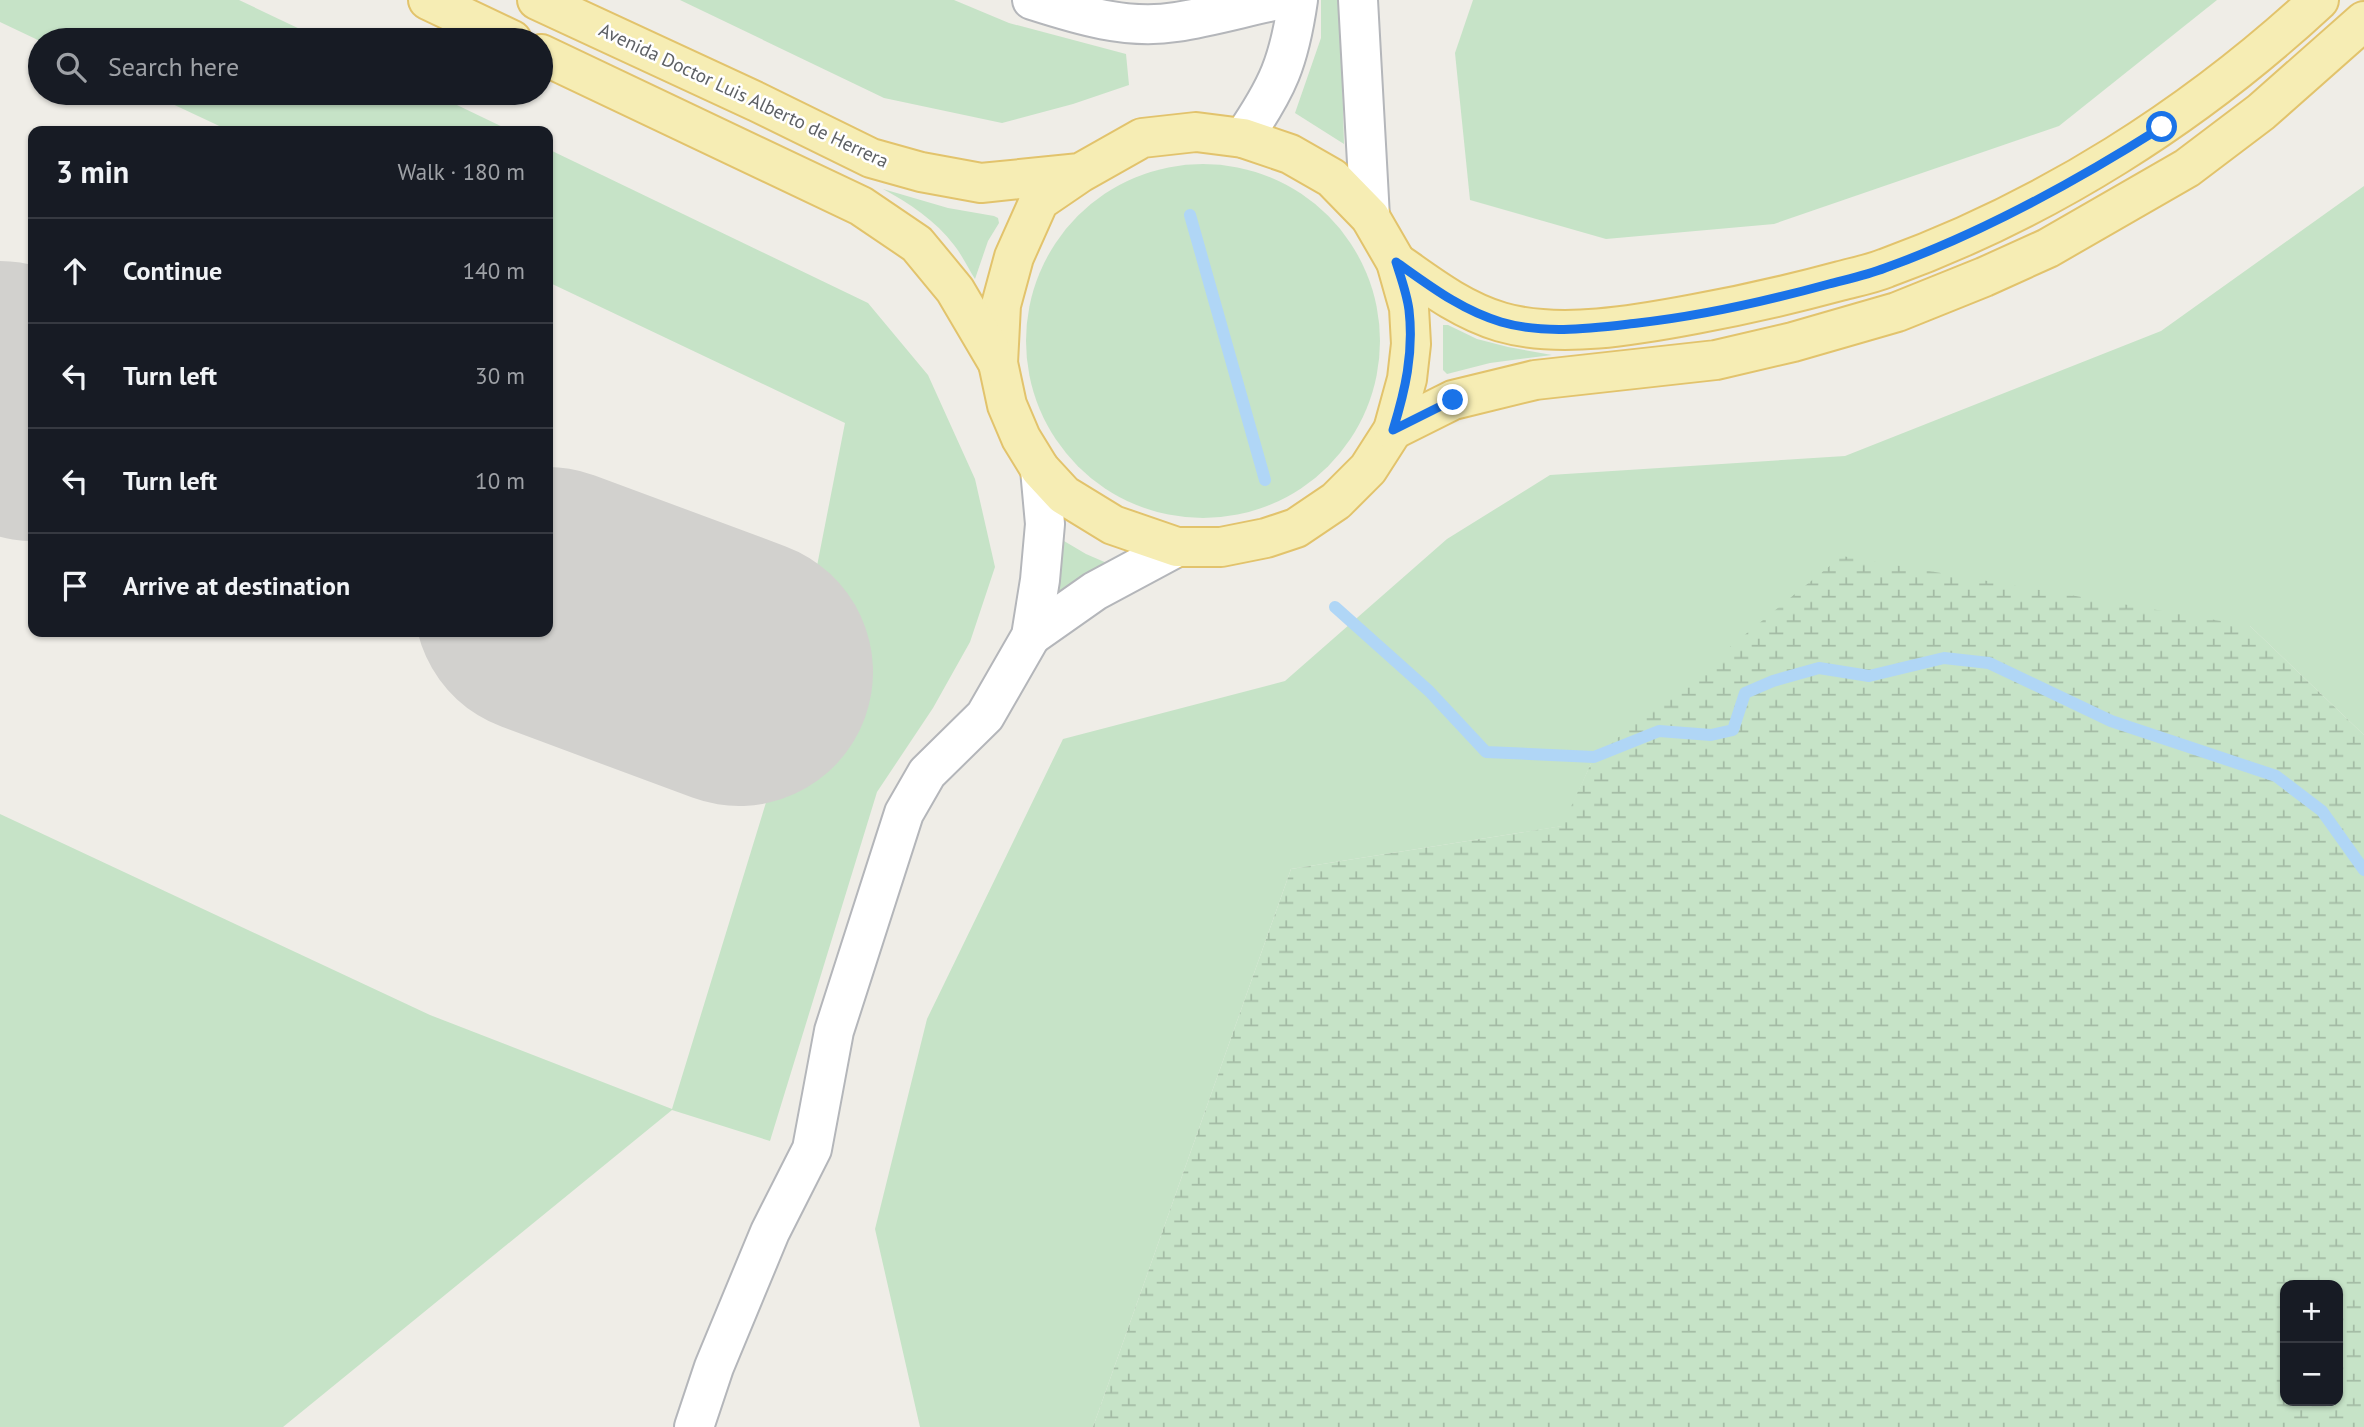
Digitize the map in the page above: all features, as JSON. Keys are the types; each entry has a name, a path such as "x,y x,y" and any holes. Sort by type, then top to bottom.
{"main road":[{"path":"428,0 487,28"},
{"name":"Avenida Doctor Luis Alberto de Herrera","path":"537,0 745,96 871,158 921,172 981,183 1080,173"},
{"path":"1396,262 1450,301 1502,322 1547,329 1590,328 1662,320 1779,298 1884,269 1969,233 2105,164 2162,127 2221,82 2319,0"},
{"path":"1393,430 1453,400 1535,380 1716,360 1793,342 1897,312 1984,277 2048,248 2187,168 2261,112 2364,21"},
{"path":"553,60 861,206 917,244 955,290 998,363"},
{"path":"1196,132 1242,138 1290,153 1332,178 1370,217 1396,262 1409,308 1411,344 1407,379 1393,430 1368,469 1336,500 1296,527 1266,538 1221,547 1177,547 1113,526 1064,495 1040,469 1021,438 1007,405 998,363 1001,305 1014,257 1039,201 1080,173 1142,138 1196,132"}],"street":[{"path":"1032,0 1088,18 1133,24 1175,23 1278,0"},
{"path":"1242,138 1267,103 1283,72 1292,41 1298,0"},
{"path":"1359,0 1370,217"},
{"path":"694,1427 714,1367 770,1232 812,1149 834,1031 904,813 927,773 985,716 1031,636 1045,524 1040,469"},
{"path":"1031,636 1095,591 1177,547"}],"green space":[{"path":"0,0 239,0 298,28 28,28 28,35 0,22"},
{"path":"680,0 954,0 1009,23 1126,54 1129,85 1073,104 1002,123 884,98"},
{"path":"1321,0 1340,0 1344,144 1295,113 1321,38"},
{"path":"1473,0 2217,0 2059,126 1774,224 1606,239 1470,200 1455,53"},
{"path":"175,105 457,105 501,126 219,126"},
{"path":"553,151 868,303 928,375 975,479 995,567 970,642 933,708 877,792 770,1141 672,1110 283,1427 0,1427 0,814 430,1015 672,1109 779,760 845,423 553,284"},
{"path":"1203,164 1237,168 1271,178 1301,194 1328,216 1350,243 1366,273 1376,307 1380,341 1376,375 1366,409 1350,439 1328,466 1301,488 1271,504 1237,514 1203,518 1169,514 1135,504 1105,488 1078,466 1056,439 1040,409 1030,375 1026,341 1030,307 1040,273 1056,243 1078,216 1105,194 1135,178 1169,168"},
{"path":"2364,186 2364,735 2250,626 1594,757 1563,826 1291,869 1093,1427 920,1427 875,1229 927,1019 1063,739 1285,681 1447,539 1550,475 1845,456 2161,331"},
{"path":"883,189 948,208 998,218 999,223 988,241 975,279 957,249 939,228"},
{"path":"1443,325 1477,339 1552,355 1490,363 1447,374 1443,370"},
{"path":"1060,541 1116,567 1056,606"},
{"path":"1842,556 2250,626 2364,735 2364,1427 1093,1427 1291,869 1562,826 1594,757"}],"waterway":[{"path":"1190,215 1265,480"},
{"path":"1335,607 1429,691 1486,752 1594,757 1659,731 1711,735 1733,730 1745,693 1773,681 1819,668 1869,676 1944,658 1989,663 2111,721 2276,776 2322,811 2364,870"}],"runway":[{"path":"0,395 28,405"},
{"path":"553,603 739,672"}],"route":[{"path":"1453,400 1393,430 1407,379 1411,344 1409,308 1396,262 1450,301 1502,322 1547,329 1590,328 1662,320 1779,298 1884,269 2036,201 2105,164 2162,127"}]}
